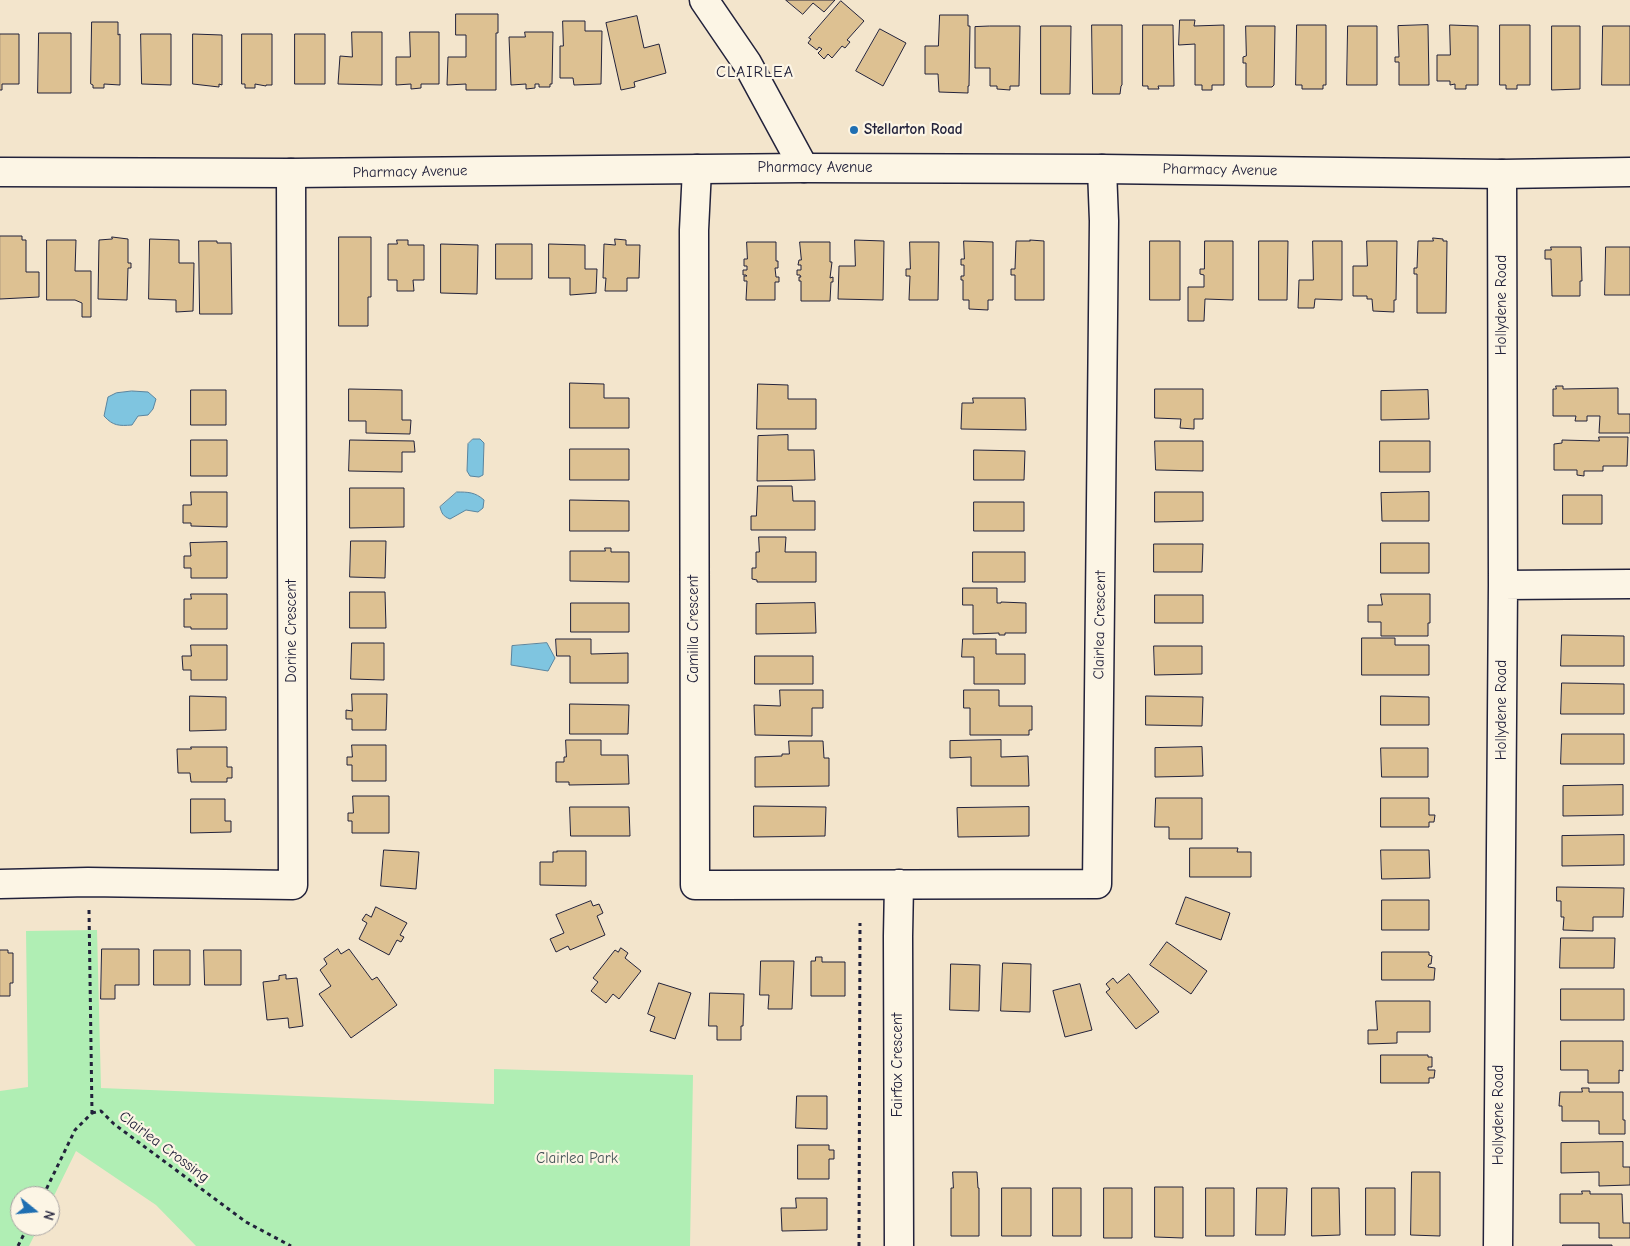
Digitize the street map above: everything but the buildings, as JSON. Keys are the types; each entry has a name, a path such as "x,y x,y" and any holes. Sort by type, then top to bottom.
{"street":[{"path":"704,0 747,63 804,168"},
{"name":"Pharmacy Avenue","path":"0,172 291,173 697,168 1102,169 1502,174 1630,172"},
{"name":"Camilla Crescent","path":"697,168 694,230 695,885 899,884"},
{"name":"Clairlea Crescent","path":"899,884 1097,884 1104,221 1102,169"},
{"name":"Dorine Crescent","path":"88,882 293,885 291,173"},
{"name":"Hollydene Road","path":"1498,1246 1503,585 1502,174"},
{"path":"1503,585 1630,584"},
{"path":"0,884 88,882"},
{"name":"Fairfax Crescent","path":"899,884 899,1246"}],"path":[{"path":"47,1186 75,1130 92,1113 88,882"},
{"path":"860,922 860,1246"},
{"name":"Clairlea Crossing","path":"92,1113 101,1111 114,1124 246,1222 291,1246"}],"green space":[{"name":"Clairlea Park","path":"97,930 101,1088 494,1104 494,1069 693,1075 690,1246 196,1246 156,1205 76,1151 59,1186 10,1186 10,1236 34,1236 29,1246 0,1246 0,1091 28,1087 26,931"}],"water":[{"path":"148,392 156,399 153,409 148,415 138,416 132,425 113,424 104,416 108,397 116,393"},
{"path":"473,439 480,439 484,443 483,475 479,477 470,476 467,471 468,444"},
{"path":"457,492 468,492 478,495 484,500 483,508 478,512 466,510 450,519 446,517 440,507"},
{"path":"547,643 555,658 548,671 511,665 512,646"}],"place":[{"name":"Stellarton Road","path":"854,130"}],"district":[{"name":"CLAIRLEA","path":"755,72"}]}
